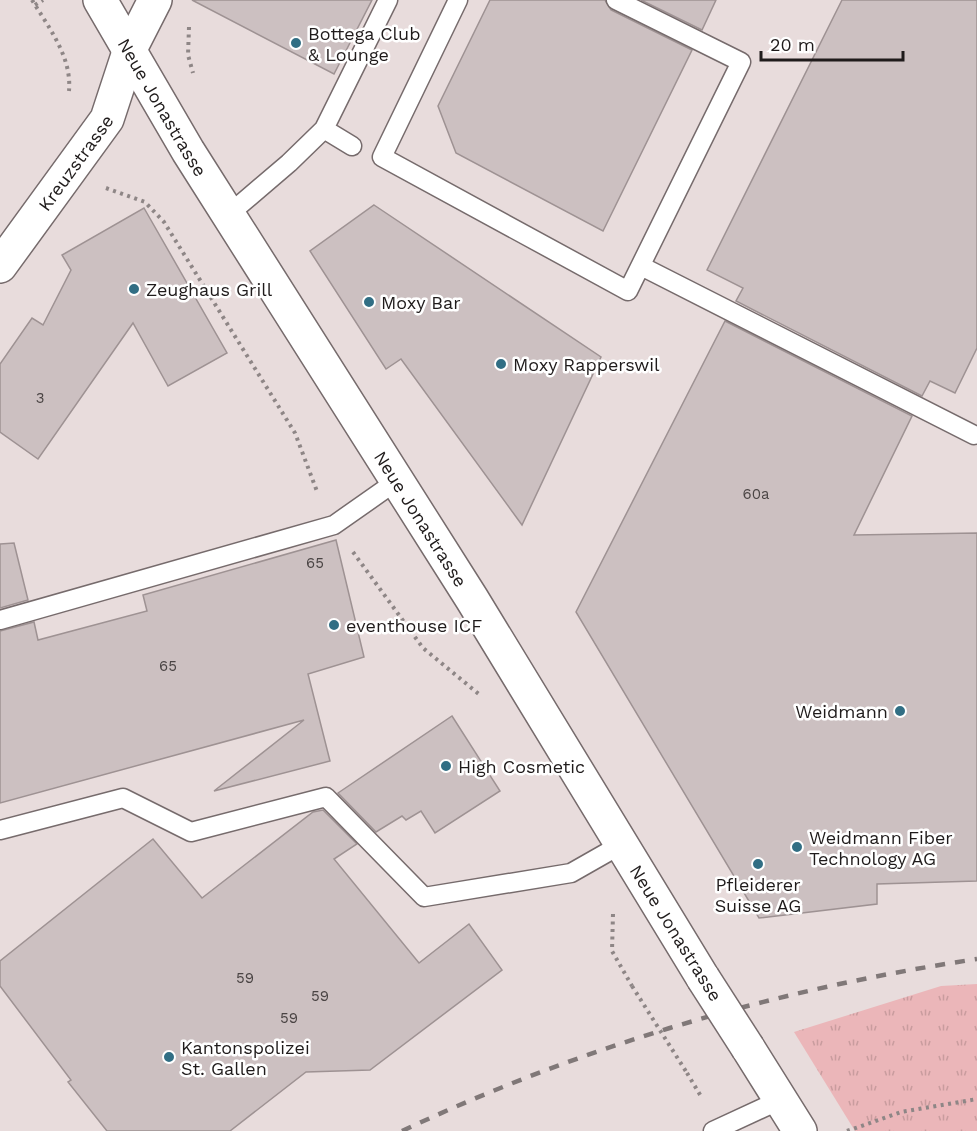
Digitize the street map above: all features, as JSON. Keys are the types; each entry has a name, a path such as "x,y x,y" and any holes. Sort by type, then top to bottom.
{"main road":[{"name":"Neue Jonastrasse","path":"100,0 228,215 398,480 703,978 800,1131"},
{"name":"Kreuzstrasse","path":"0,266 107,119 130,49 155,0"}],"lane":[{"path":"228,215 289,164 324,129 388,0"},
{"path":"458,0 382,157 628,291 741,62 616,0"},
{"path":"324,129 352,146"},
{"path":"641,266 974,435"},
{"path":"0,620 334,525 398,480"},
{"path":"0,830 123,798 191,832 326,797 424,897 571,873 622,844"},
{"path":"713,1131 780,1100"}],"path":[{"path":"32,0 64,53 70,79 69,99"},
{"path":"35,5 44,0"},
{"path":"189,17 188,55 194,77"},
{"path":"100,186 145,202 164,222 295,433 318,495 334,525 423,648 482,697"},
{"path":"613,918 612,951 687,1073"},
{"path":"847,1131 901,1112 977,1099"}],"green space":[{"path":"977,984 977,1131 855,1131 794,1032 941,986"}],"building":[{"path":"192,0 372,0 334,74"},
{"path":"490,0 605,0 611,10 692,50 603,231 456,153 438,106"},
{"path":"641,0 716,0 702,30"},
{"path":"842,0 977,0 977,348 955,393 930,381 922,396 736,301 743,288 707,270"},
{"name":"Moxy Rapperswil","path":"374,205 601,357 522,525 401,359 386,369 310,251"},
{"path":"144,208 227,353 168,386 133,323 38,459 0,432 0,364 32,318 43,325 71,270 62,255"},
{"path":"725,321 912,416 854,535 977,533 977,881 877,884 877,904 759,918 576,612"},
{"path":"336,540 364,657 308,674 330,761 214,791 304,720 0,803 0,631 34,622 38,640 147,611 143,595"},
{"path":"14,543 28,600 0,608 0,544"},
{"path":"452,716 500,791 435,833 421,811 406,820 402,816 376,832 338,793"},
{"path":"323,810 357,844 334,859 419,963 469,924 502,970 370,1070 306,1072 230,1131 107,1131 68,1082 71,1080 0,986 0,961 153,839 202,898 313,812"}],"railway":[{"path":"402,1131 541,1072 683,1024 829,986 977,959"}],"place":[{"name":"Bottega Club & Lounge","path":"296,43"},
{"name":"Zeughaus Grill","path":"134,289"},
{"name":"Moxy Bar","path":"369,302"},
{"name":"Moxy Rapperswil","path":"501,364"},
{"name":"eventhouse ICF","path":"334,625"},
{"name":"Weidmann","path":"900,711"},
{"name":"High Cosmetic","path":"446,766"},
{"name":"Weidmann Fiber Technology AG","path":"797,847"},
{"name":"Pfleiderer Suisse AG","path":"758,864"},
{"name":"Kantonspolizei St. Gallen","path":"169,1057"}]}
